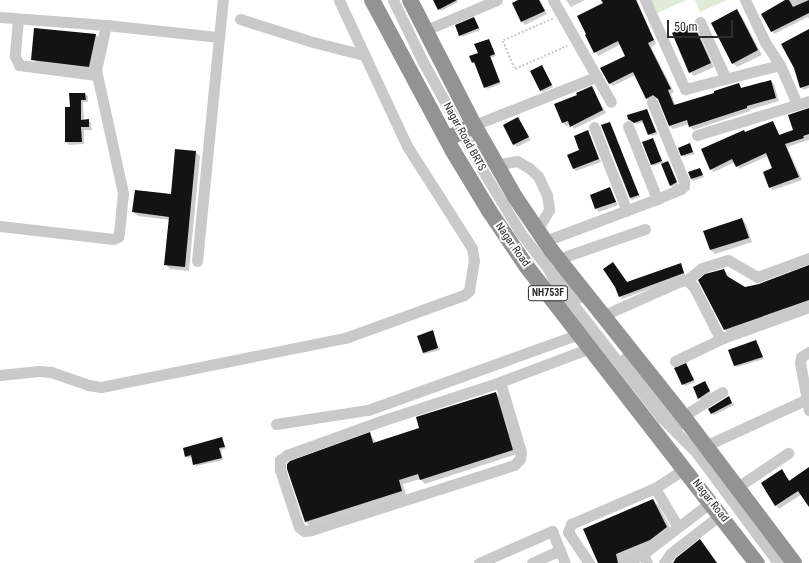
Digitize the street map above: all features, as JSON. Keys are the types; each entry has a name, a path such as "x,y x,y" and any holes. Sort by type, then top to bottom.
{"highway":[{"name":"Nagar Road","path":"372,0 446,139 498,224 527,267 757,563"},
{"name":"NH753F","path":"410,0 426,30 467,128 496,165 515,197 541,235 552,263 602,316 683,416 699,448 736,488 794,563"},
{"path":"446,139 467,128"}],"street":[{"path":"197,261 223,0"},
{"path":"0,375 39,370 51,372 88,385 101,387 345,338 464,295 469,291 474,261 472,248 407,146 339,0"},
{"name":"Nagar Road BRTS","path":"393,0 423,62 467,128 486,176 520,232 552,263 559,275 577,294 664,406 699,448 778,563"},
{"path":"426,30 497,0"},
{"path":"553,0 611,102"},
{"path":"645,0 685,89 780,65"},
{"path":"745,0 765,42 780,65 797,104"},
{"path":"0,17 106,25 219,37"},
{"path":"18,19 15,56 19,65 96,75"},
{"path":"240,19 313,42 364,55"},
{"path":"700,22 725,78"},
{"path":"0,226 113,239 118,237 123,200 122,184 96,75 97,63 106,25"},
{"path":"467,128 596,77"},
{"path":"697,135 809,101"},
{"path":"541,235 627,211 682,189 684,186 684,181 652,102"},
{"path":"628,126 657,199"},
{"path":"594,127 627,211"},
{"path":"496,165 517,161 530,168 538,176 547,195 549,210 541,235"},
{"path":"552,263 645,229"},
{"path":"602,316 678,282 687,280 702,268 728,260 757,277 809,258"},
{"path":"687,280 694,287 719,336 723,338"},
{"path":"675,361 723,338 809,307"},
{"path":"276,424 368,410 579,334"},
{"path":"500,382 521,452 520,459 514,464 311,530 304,531 299,527 280,470 280,460 287,455 383,425 590,348"},
{"path":"699,448 808,405 800,363 801,357 809,352"},
{"path":"683,416 722,392"},
{"path":"736,488 788,453"},
{"path":"589,563 568,532 568,527 571,524 655,488 684,469"},
{"path":"655,488 678,527"},
{"path":"625,563 645,558 678,527 715,509"},
{"path":"664,563 671,553 715,509"},
{"path":"478,563 552,531 565,563"},
{"path":"532,563 560,550"}],"path":[{"path":"555,18 502,41 515,70 568,47 565,42"}],"green space":[{"path":"647,0 686,0 653,15"},
{"path":"695,0 727,0 700,12"}],"building":[{"path":"433,0 457,0 438,10"},
{"path":"518,0 539,0 545,11 521,22 512,3"},
{"path":"601,0 636,0 654,40 648,43 671,89 668,90 674,105 714,93 714,91 739,83 741,88 771,80 776,98 747,106 747,108 689,127 687,120 669,126 658,99 653,95 646,99 633,72 609,84 600,68 625,56 618,41 594,53 585,35 586,34 577,16 603,3"},
{"path":"785,0 789,0 793,7 809,0 809,13 771,32 761,14"},
{"path":"737,9 758,50 732,64 711,23"},
{"path":"474,17 479,28 459,36 455,25"},
{"path":"693,23 711,63 689,73 672,33"},
{"path":"34,28 96,34 89,67 31,60"},
{"path":"809,29 809,85 800,88 794,68 781,44"},
{"path":"489,39 495,54 490,56 500,82 484,88 474,62 472,63 469,56 478,53 474,44"},
{"path":"542,65 552,85 540,91 530,71"},
{"path":"592,86 603,110 570,127 568,121 562,123 554,104 577,95 576,93"},
{"path":"69,93 85,93 86,100 81,100 81,120 89,119 89,127 81,127 82,142 65,142 65,107 70,107"},
{"path":"809,108 809,134 803,136 804,138 785,144 799,177 769,188 763,172 772,168 766,153 736,167 732,159 710,170 701,149 744,130 745,132 773,121 779,135 793,130 788,115"},
{"path":"647,109 656,132 648,135 642,120 634,123 628,119 627,115"},
{"path":"518,117 529,137 513,145 503,125"},
{"path":"610,122 639,195 630,198 601,125"},
{"path":"588,130 599,159 573,169 567,155 579,150 574,136"},
{"path":"653,138 662,161 651,165 642,142"},
{"path":"690,143 693,152 681,156 678,148"},
{"path":"175,149 196,151 185,267 164,265 169,217 132,212 135,190 171,194"},
{"path":"668,161 677,182 670,186 661,164"},
{"path":"700,168 703,175 691,179 688,172"},
{"path":"610,187 616,202 595,209 590,195"},
{"path":"742,218 749,238 710,250 703,231"},
{"path":"613,262 627,282 681,263 684,273 619,297 615,287 603,269"},
{"path":"809,265 809,300 724,330 698,280 705,274 724,269 727,276 745,287 759,284"},
{"path":"433,330 438,348 423,353 417,336"},
{"path":"756,340 763,357 734,366 728,350"},
{"path":"686,363 694,380 682,385 674,368"},
{"path":"705,381 710,391 698,399 693,387"},
{"path":"496,392 513,450 420,480 418,474 399,480 402,491 305,522 287,469 287,464 290,461 370,432 373,443 419,428 416,417"},
{"path":"729,396 732,403 711,414 708,409"},
{"path":"222,437 225,447 219,448 222,458 193,465 191,455 185,457 183,448"},
{"path":"809,467 809,507 798,491 775,506 761,483 782,469 789,481"},
{"path":"653,499 667,527 650,540 616,554 618,563 598,563 583,529"},
{"path":"700,539 717,563 673,563 676,558"}]}
